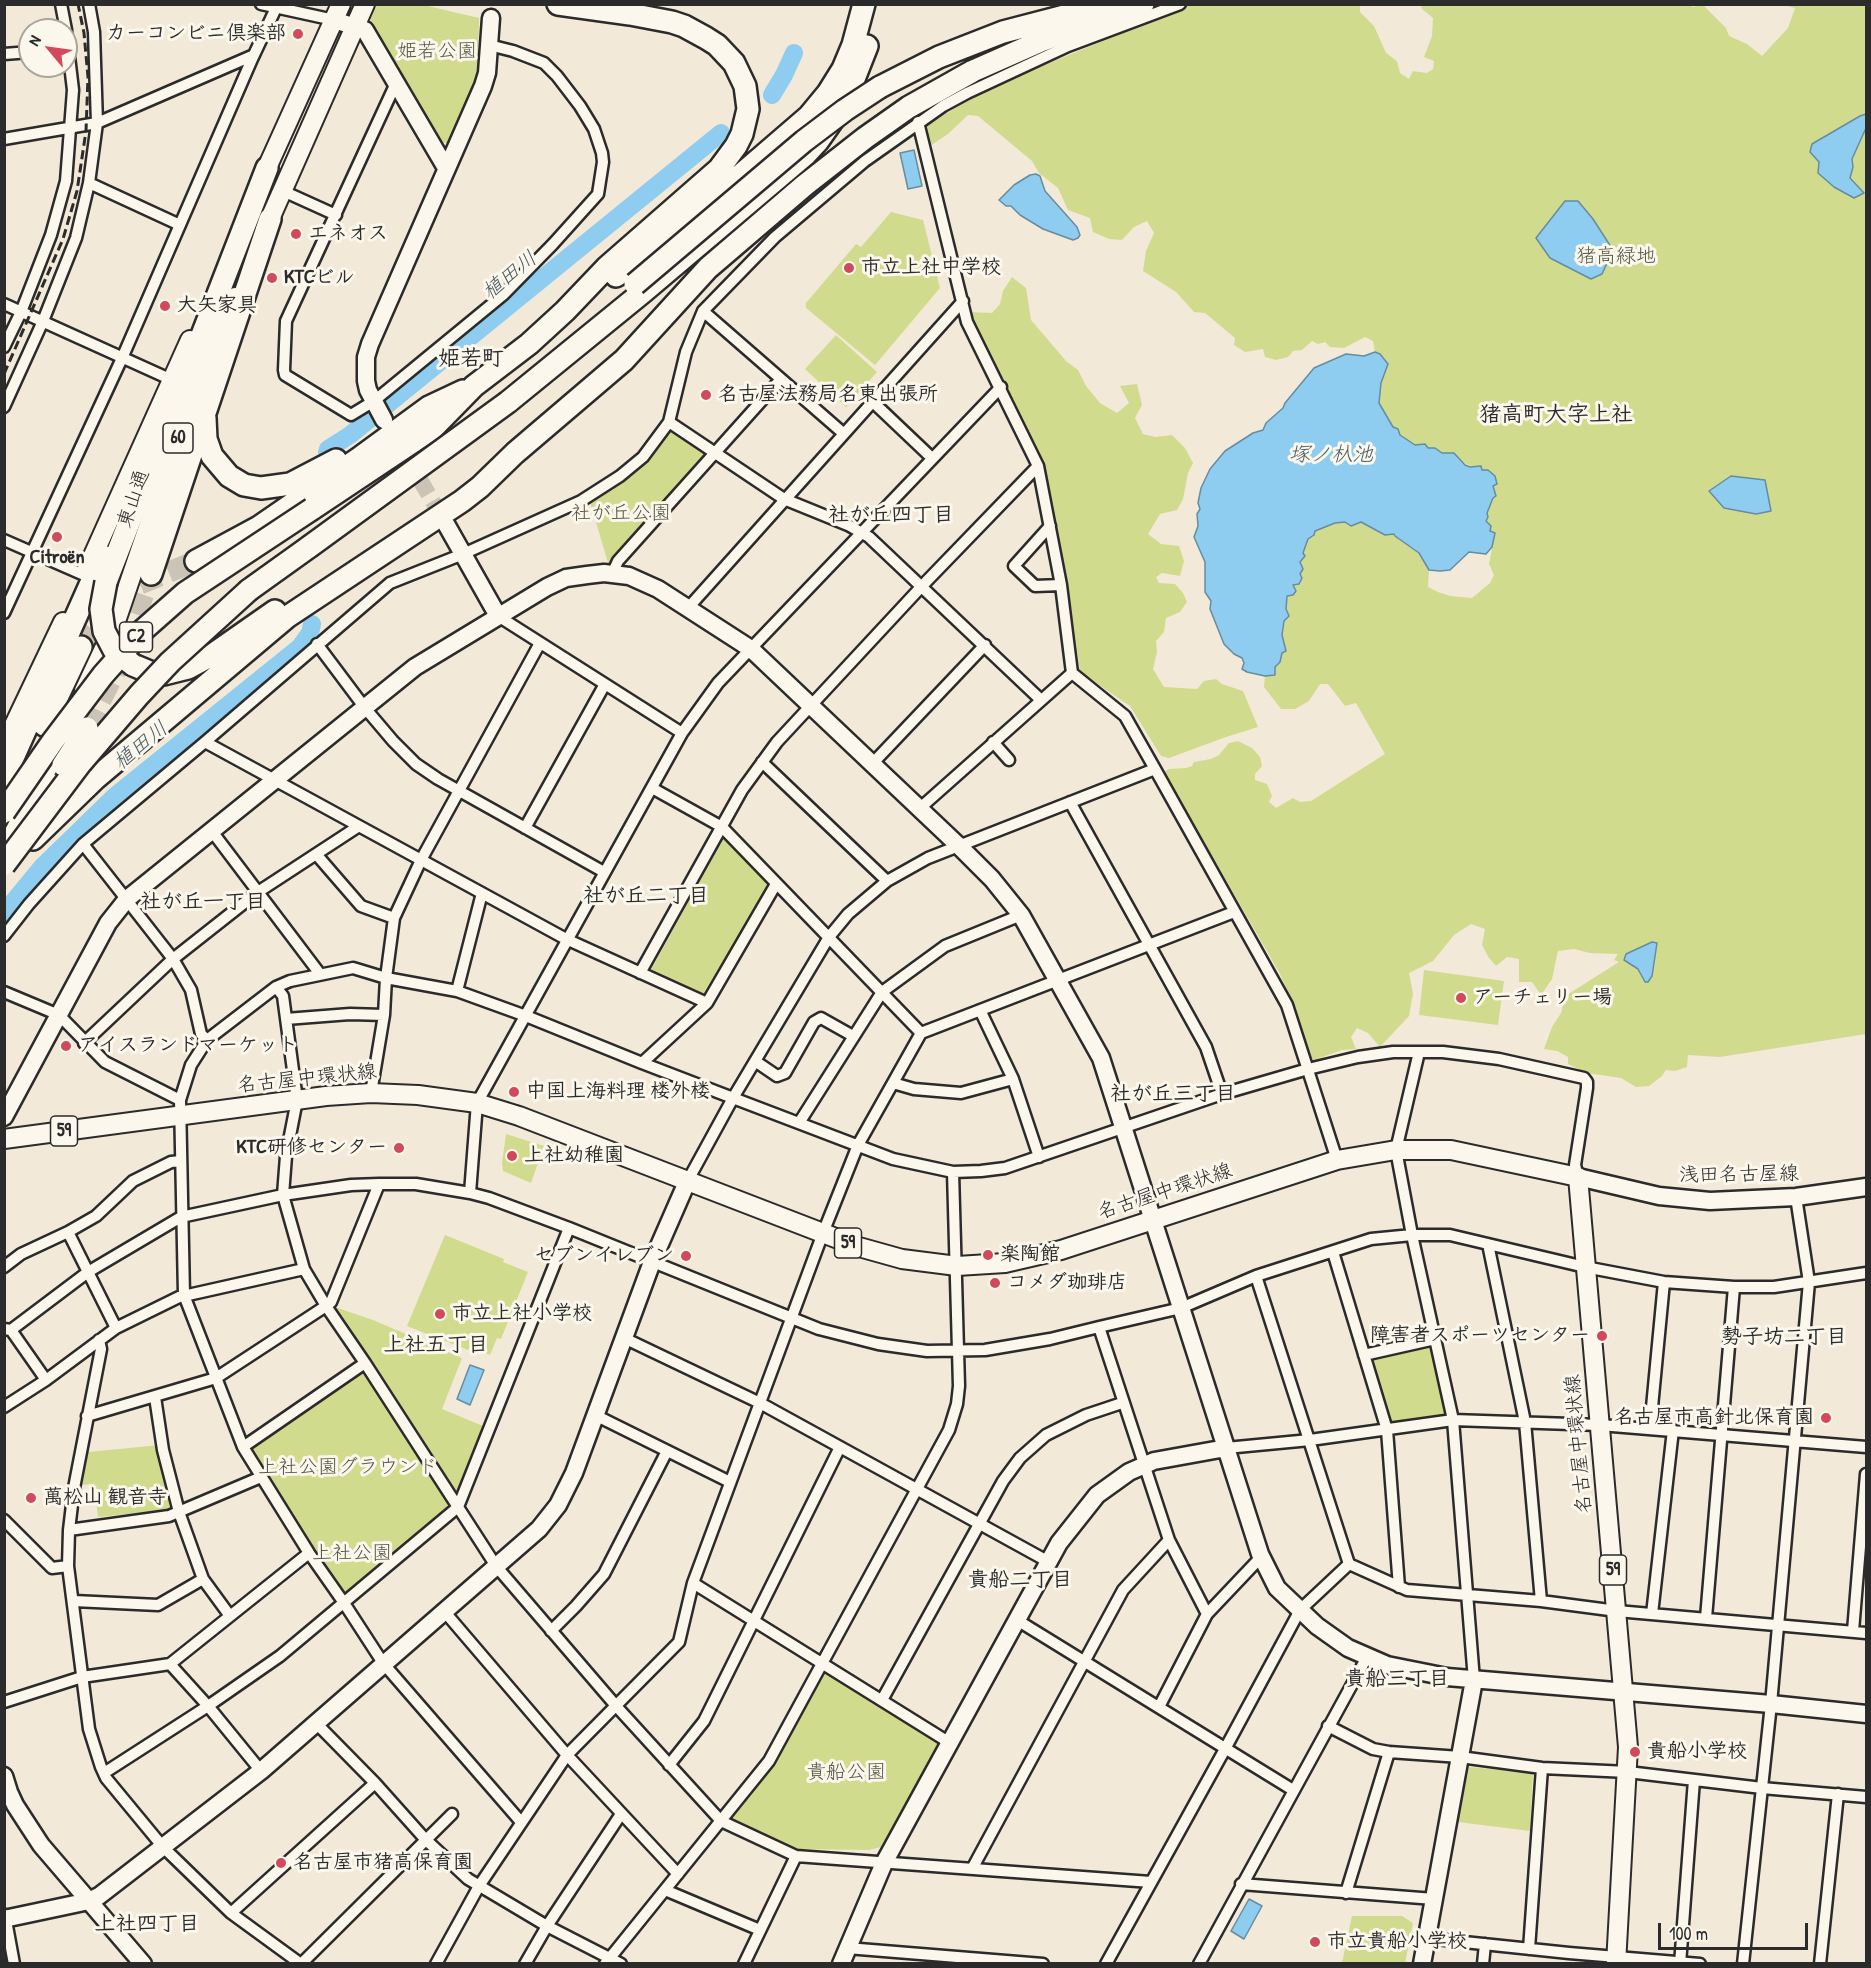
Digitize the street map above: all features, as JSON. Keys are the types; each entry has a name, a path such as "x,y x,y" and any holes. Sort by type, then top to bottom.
{"highway":[{"path":"196,561 259,527 349,466 429,407 474,386 529,344 565,311 607,267 718,169 736,146 742,134 748,109 745,86 734,63 717,45 696,31 672,22 558,4"},
{"path":"565,311 657,247 809,116 828,93 843,69 853,45 864,4"},
{"path":"4,874 49,821 96,778 287,617 462,501 624,360 708,268 828,143 851,99 867,46 876,4"},
{"path":"508,402 635,284 804,141 845,110 880,87 939,57 1003,32 1111,4"},
{"path":"708,268 843,155 887,122 932,94 973,71 1017,51 1143,4"},
{"path":"508,402 806,155 838,111 867,46"},
{"path":"4,778 158,445 267,168"},
{"path":"151,574 270,219"},
{"name":"C2","path":"4,812 91,691 142,631 193,587 432,429 474,386"},
{"path":"210,394 205,428 212,456 228,476 244,485 261,488 290,484 302,479 413,418"},
{"name":"C2","path":"4,865 80,764 170,662 249,590 508,402"},
{"path":"95,578 104,631 114,650 133,665 152,673 164,674 188,669 282,607 371,560"},
{"path":"4,793 40,733 81,647"},
{"path":"39,786 61,785 75,778 147,720 225,669"},
{"path":"4,844 51,782 87,728"}],"main road":[{"name":"60","path":"356,27 365,4"},
{"name":"東山通","path":"4,746 95,578 172,380 337,12"},
{"name":"東山通","path":"4,851 39,786 114,627 188,410 222,327 356,27"},
{"name":"名古屋中環状線","path":"4,1139 180,1108 371,1093 418,1095 477,1103 519,1116 859,1247 902,1259 957,1266 1005,1263 1061,1250 1153,1218 1337,1160 1396,1150 1451,1150 1578,1177 1624,1693 1628,1772 1616,1960"}],"street":[{"path":"4,407 43,321 76,238 89,183 97,123 94,32 89,4"},
{"path":"261,4 276,8 337,12 356,27 366,30 446,168"},
{"path":"4,936 29,904 83,844 390,583 463,554 596,492 643,457 669,422 686,352 703,311 775,237 865,161 918,122 967,93 1068,46 1180,4"},
{"path":"4,613 123,356 276,8"},
{"path":"378,409 366,381 366,357 483,86 487,73 491,18"},
{"path":"396,83 286,321 285,375 351,415 378,409 503,295 598,194 603,162 602,153 594,129 580,106 544,63 489,45"},
{"path":"4,139 97,123 254,54"},
{"path":"4,347 21,312 51,235 66,181 71,128 71,78"},
{"path":"918,122 968,322 1038,466 1061,585 1072,673 1125,716 1287,1005 1337,1160"},
{"path":"89,183 180,225"},
{"path":"283,191 336,215"},
{"path":"688,608 783,499 963,301"},
{"path":"4,304 172,380"},
{"path":"703,311 843,433"},
{"path":"612,574 618,561 781,379"},
{"path":"470,1193 477,1103 682,733 718,683 1000,387"},
{"path":"872,401 932,458"},
{"path":"669,422 713,454 783,499 861,531 1041,700"},
{"path":"640,973 742,790 762,762 810,705 1038,466"},
{"path":"446,524 498,616 682,733"},
{"path":"1050,526 1014,566 1035,586 1061,585"},
{"path":"4,540 95,578"},
{"path":"4,1117 108,923 127,899 415,667 547,587 566,578 612,574 629,576 646,582 751,649 960,847 992,879 1021,915 1101,1058 1261,1557 1277,1588 1317,1626 1348,1648 1387,1665 1447,1677 1866,1714"},
{"path":"371,1093 384,1015 386,978 394,918 421,860 540,643"},
{"path":"316,644 365,708 416,764 458,791 604,872"},
{"path":"872,764 985,645"},
{"path":"919,808 1072,673"},
{"path":"525,828 605,684"},
{"path":"205,742 566,939 707,1003"},
{"path":"993,742 1009,760"},
{"path":"762,762 887,881"},
{"path":"14,1964 5,1917 89,1901 99,1896 261,1772 539,1529 558,1505 574,1473 652,1262 687,1182 733,1098 829,937 848,914 887,881 928,858 1155,769"},
{"path":"652,788 722,826 921,1033"},
{"path":"1070,802 1206,1047 1222,1094"},
{"path":"84,1042 173,959 258,892 359,826"},
{"path":"211,830 320,974"},
{"path":"83,844 173,959 191,990 201,1034 207,1040"},
{"path":"316,854 361,906 394,918"},
{"path":"642,1063 707,1003 776,884"},
{"path":"457,991 483,893"},
{"path":"436,1964 479,1886 567,1755 680,1642 693,1583 823,1233 858,1145 921,1033 1234,912"},
{"path":"799,1123 882,992 945,946 1021,915"},
{"path":"521,1822 383,1663 345,1603 309,1553 243,1447 184,1295 180,1108 191,1065 207,1040 276,987 290,981 353,968 386,978 457,991 901,1162 953,1172 1005,1168 1222,1094 1358,1057 1408,1051 1484,1057 1584,1078 1587,1088 1575,1165 1578,1177"},
{"path":"276,987 283,996 297,1100 286,1156 283,1195 304,1269 496,1566 617,1707 721,1821 796,1856 1151,1882"},
{"path":"4,992 59,1015 105,1062 180,1108"},
{"path":"980,1010 1013,1079 1039,1156"},
{"path":"286,1019 350,1014 384,1015"},
{"path":"755,1061 777,1076 785,1073 813,1022 821,1018 853,1036"},
{"path":"1419,1052 1396,1150 1412,1235 1453,1420 1474,1680 1422,1964"},
{"path":"893,1083 914,1089 961,1093 1013,1079"},
{"path":"4,1267 21,1254 96,1216 133,1181 171,1162 181,1161"},
{"path":"607,1961 769,1761 949,1430 957,1404 959,1386 953,1172"},
{"name":"浅田名古屋線","path":"1578,1177 1659,1196 1710,1201 1796,1197 1866,1187"},
{"path":"87,1416 216,1378 326,1306 331,1302 379,1184"},
{"path":"46,1380 8,1329 88,1272 182,1217 283,1195 351,1185 416,1185 470,1193 568,1228 819,1329 902,1349 957,1351 1000,1348 1099,1327 1181,1308 1256,1276 1371,1239 1412,1235 1450,1235 1585,1267 1664,1282 1734,1287 1774,1287 1866,1273"},
{"path":"1743,1964 1762,1788 1809,1282 1796,1197"},
{"path":"104,1773 280,1656 458,1508 568,1228"},
{"path":"68,1232 116,1328"},
{"path":"1488,1244 1525,1422 1541,1601"},
{"path":"1334,1252 1387,1430 1399,1587"},
{"path":"4,1407 46,1380 116,1328 184,1295 304,1269"},
{"path":"1256,1276 1349,1564 1407,1590 1866,1632"},
{"path":"1650,1428 1664,1282"},
{"path":"1706,1618 1734,1287"},
{"path":"1099,1327 1122,1403 1169,1540 1207,1614"},
{"path":"624,1338 760,1403 1049,1562"},
{"path":"1364,1355 1435,1339"},
{"path":"99,1340 101,1349 74,1488 68,1566 89,1729 104,1773 163,1847 231,1913 301,1964 452,1814"},
{"path":"243,1447 365,1363"},
{"path":"155,1397 163,1450 178,1512 202,1579 230,1616"},
{"path":"882,1700 1003,1480 1020,1458 1046,1435 1086,1415 1122,1403"},
{"path":"595,1415 730,1482"},
{"path":"1043,1964 844,1956 884,1863 1059,1543 1097,1495 1129,1472 1154,1461 1226,1448 1310,1440 1453,1420 1650,1428 1866,1447"},
{"path":"1652,1614 1673,1430"},
{"path":"669,1765 705,1721 840,1447"},
{"path":"551,1631 604,1574 667,1451"},
{"path":"1853,1631 1866,1474"},
{"path":"69,1530 170,1516 261,1477"},
{"path":"4,1520 52,1568 68,1566"},
{"path":"972,1869 1123,1590 1169,1540"},
{"path":"4,1702 82,1677 170,1664 309,1553"},
{"path":"1159,1707 1207,1614 1261,1557"},
{"path":"1106,1964 1300,1610 1349,1564"},
{"path":"74,1601 158,1605 202,1579"},
{"path":"693,1583 950,1743"},
{"path":"444,1611 567,1755 678,1874"},
{"path":"1017,1620 1293,1790"},
{"path":"1198,1964 1367,1656"},
{"path":"170,1664 208,1706 261,1772"},
{"path":"316,1723 375,1783 425,1839 468,1879 607,1961 621,1964"},
{"path":"1328,1726 1374,1749 1389,1752 1460,1757 1542,1768 1628,1772 1762,1788 1866,1797"},
{"path":"1346,1893 1389,1752"},
{"path":"1528,1949 1542,1768"},
{"path":"4,1776 15,1805 35,1836 143,1964"},
{"path":"1680,1963 1694,1780"},
{"path":"231,1913 375,1783"},
{"path":"1820,1964 1838,1794"},
{"path":"525,1964 621,1814"},
{"path":"744,1964 796,1856"},
{"path":"1241,1884 1434,1899"},
{"path":"664,1890 760,1930"},
{"path":"1426,1938 1528,1949 1568,1958 1700,1964"},
{"path":"1483,1964 1485,1944"}],"green space":[{"name":"姫若公園","path":"419,4 479,18 478,72 471,93 447,143 439,142 369,17 376,5"},
{"name":"猪高緑地","path":"1690,4 1692,7 1703,5 1726,28 1729,36 1747,44 1762,56 1788,28 1795,8 1784,5 1866,5 1866,1034 1720,1057 1688,1055 1687,1067 1675,1071 1666,1070 1649,1086 1636,1087 1621,1078 1587,1073 1568,1064 1568,1057 1557,1051 1544,1049 1552,1027 1561,1013 1565,996 1619,962 1614,960 1618,954 1590,953 1574,949 1558,951 1552,979 1541,995 1532,982 1519,982 1519,959 1507,957 1496,966 1482,945 1485,929 1471,924 1454,935 1433,961 1409,973 1413,994 1409,1016 1380,1047 1368,1033 1357,1028 1351,1037 1356,1049 1342,1050 1314,1060 1309,1056 1291,999 1280,974 1164,772 1169,769 1186,768 1192,766 1194,762 1211,759 1219,755 1229,743 1238,741 1252,748 1260,757 1262,766 1255,774 1255,780 1267,784 1272,796 1269,802 1276,808 1293,798 1300,802 1311,801 1385,754 1356,703 1345,706 1328,684 1320,684 1309,701 1295,709 1281,709 1264,687 1265,676 1275,675 1275,667 1280,662 1282,653 1286,651 1282,635 1287,596 1293,595 1293,585 1299,574 1300,562 1308,539 1315,531 1335,523 1361,522 1385,535 1394,533 1419,553 1429,570 1428,587 1450,596 1472,598 1490,583 1494,575 1489,564 1493,543 1486,521 1488,507 1493,501 1481,470 1428,448 1425,444 1415,445 1400,436 1398,429 1393,427 1379,403 1381,383 1388,364 1380,354 1375,352 1373,341 1365,337 1344,348 1330,347 1325,342 1318,344 1312,341 1302,350 1293,351 1288,357 1276,360 1265,357 1263,349 1245,352 1234,345 1235,338 1205,313 1194,312 1176,292 1143,271 1146,251 1154,233 1147,221 1134,227 1122,240 1109,239 1093,232 1090,218 1068,210 1058,188 1039,173 1032,161 978,116 968,115 948,134 930,146 923,129 964,102 1020,75 1191,5 1360,5 1360,12 1374,26 1386,53 1397,61 1400,73 1409,79 1413,71 1427,73 1433,69 1434,61 1424,57 1432,36 1433,18 1422,9 1421,5"},
{"path":"891,212 923,220 940,288 875,365 806,308 806,303 856,244 861,247"},
{"path":"1012,277 1026,288 1031,320 1066,361 1078,370 1086,386 1100,403 1117,413 1129,403 1120,386 1137,384 1142,405 1135,418 1143,434 1155,437 1172,435 1185,448 1193,463 1188,473 1183,499 1177,510 1160,514 1148,534 1161,544 1179,546 1184,561 1180,576 1162,573 1156,577 1159,583 1175,584 1187,602 1180,612 1166,618 1164,632 1156,641 1157,652 1153,669 1164,687 1197,689 1204,681 1216,679 1222,684 1243,691 1258,727 1169,758 1161,756 1130,706 1080,672 1068,583 1043,462 969,312 992,313 1000,304 1003,291"},
{"path":"836,335 877,372 846,407 805,369"},
{"name":"社が丘公園","path":"672,430 704,453 705,458 612,563 608,563 590,502 642,464 667,432"},
{"path":"724,837 769,885 703,994 650,972"},
{"name":"アーチェリー場","path":"1424,970 1504,981 1498,1025 1419,1015"},
{"path":"506,1134 544,1146 531,1183 503,1171"},
{"path":"445,1235 504,1259 503,1262 528,1272 501,1339 497,1338 490,1355 470,1347 468,1350 407,1326"},
{"path":"335,1307 373,1320 462,1358 442,1409 483,1426 459,1490 453,1490"},
{"path":"1430,1345 1447,1415 1389,1423 1371,1359"},
{"name":"上社公園","path":"359,1373 365,1374 448,1501 447,1509 350,1592 343,1591 250,1453 252,1446"},
{"path":"160,1445 170,1510 98,1517 94,1484 82,1485 88,1452"},
{"name":"貴船公園","path":"824,1672 940,1743 881,1847 869,1850 798,1849 730,1819 775,1764"},
{"path":"1469,1767 1533,1773 1530,1831 1458,1822"},
{"path":"1352,1916 1402,1916 1413,1923 1405,1963 1342,1963"}],"water":[{"path":"1866,114 1866,128 1852,159 1853,167 1850,178 1864,193 1854,198 1834,187 1818,173 1819,162 1810,152 1812,144"},
{"path":"914,150 922,186 908,189 900,153"},
{"path":"1036,174 1040,176 1045,191 1077,227 1080,235 1078,238 1073,240 1043,229 999,200 1014,185"},
{"path":"1565,201 1578,201 1613,250 1602,274 1591,279 1550,258 1536,238"},
{"name":"塚ノ杁池","path":"1375,352 1380,354 1388,364 1381,383 1379,403 1400,435 1415,445 1425,444 1428,448 1435,448 1442,453 1454,453 1465,465 1481,466 1482,470 1488,470 1495,476 1497,484 1493,486 1496,496 1487,513 1486,521 1491,526 1490,531 1495,533 1492,547 1486,554 1469,552 1450,570 1440,571 1429,570 1419,553 1394,534 1385,535 1361,522 1351,526 1345,522 1335,523 1315,531 1314,535 1308,539 1303,553 1305,556 1300,562 1303,569 1300,574 1302,578 1299,584 1293,585 1296,591 1293,595 1287,596 1286,609 1289,616 1284,621 1282,635 1286,651 1282,653 1280,662 1275,667 1275,675 1265,676 1247,672 1242,669 1244,663 1242,658 1224,644 1210,609 1211,601 1205,592 1205,562 1194,537 1198,526 1197,514 1200,509 1198,503 1201,488 1210,469 1225,451 1253,433 1263,430 1266,423 1283,408 1314,368 1346,354 1364,356"},
{"path":"1731,476 1765,480 1771,511 1756,514 1724,508 1709,491"},
{"path":"1652,942 1657,943 1652,976 1648,982 1645,982 1638,969 1624,960 1626,954"},
{"path":"470,1365 484,1370 470,1405 457,1399"},
{"path":"1249,1899 1262,1906 1244,1939 1231,1931"}],"waterway":[{"name":"植田川","path":"772,95 794,53"},
{"name":"植田川","path":"327,453 328,449 350,435 721,133"},
{"name":"植田川","path":"4,913 42,867 115,796 300,647 310,633 312,624"}],"tunnel":[{"path":"396,439 446,524"},
{"path":"140,584 196,561"},
{"path":"87,728 118,666 151,574"},
{"path":"81,647 110,606"}],"railway":[{"path":"4,374 63,239 77,191 86,131 88,77 84,33 78,4"}],"place":[{"name":"カーコンビニ倶楽部","path":"298,34"},
{"name":"エネオス","path":"296,234"},
{"name":"市立上社中学校","path":"849,268"},
{"name":"KTCビル","path":"272,278"},
{"name":"大矢家具","path":"165,306"},
{"name":"名古屋法務局名東出張所","path":"706,395"},
{"name":"Citroën","path":"57,537"},
{"name":"アーチェリー場","path":"1461,998"},
{"name":"アイスランドマーケット","path":"66,1046"},
{"name":"中国上海料理 楼外楼","path":"514,1092"},
{"name":"KTC研修センター","path":"399,1148"},
{"name":"上社幼稚園","path":"512,1156"},
{"name":"楽陶館","path":"988,1255"},
{"name":"セブンイレブン","path":"686,1256"},
{"name":"コメダ珈琲店","path":"995,1283"},
{"name":"市立上社小学校","path":"440,1314"},
{"name":"障害者スポーツセンター","path":"1602,1336"},
{"name":"名古屋市高針北保育園","path":"1826,1418"},
{"name":"萬松山 観音寺","path":"31,1498"},
{"name":"貴船小学校","path":"1635,1752"},
{"name":"名古屋市猪高保育園","path":"281,1863"},
{"name":"市立貴船小学校","path":"1315,1942"}],"district":[{"name":"姫若町","path":"471,359"},
{"name":"猪高町大字上社","path":"1556,415"},
{"name":"社が丘四丁目","path":"891,515"},
{"name":"社が丘二丁目","path":"646,896"},
{"name":"社が丘一丁目","path":"203,902"},
{"name":"社が丘三丁目","path":"1173,1094"},
{"name":"勢子坊二丁目","path":"1784,1337"},
{"name":"上社五丁目","path":"436,1345"},
{"name":"貴船二丁目","path":"1020,1580"},
{"name":"貴船三丁目","path":"1397,1679"},
{"name":"上社四丁目","path":"147,1924"}],"park label":[{"name":"上社公園グラウンド","path":"348,1468"}]}
